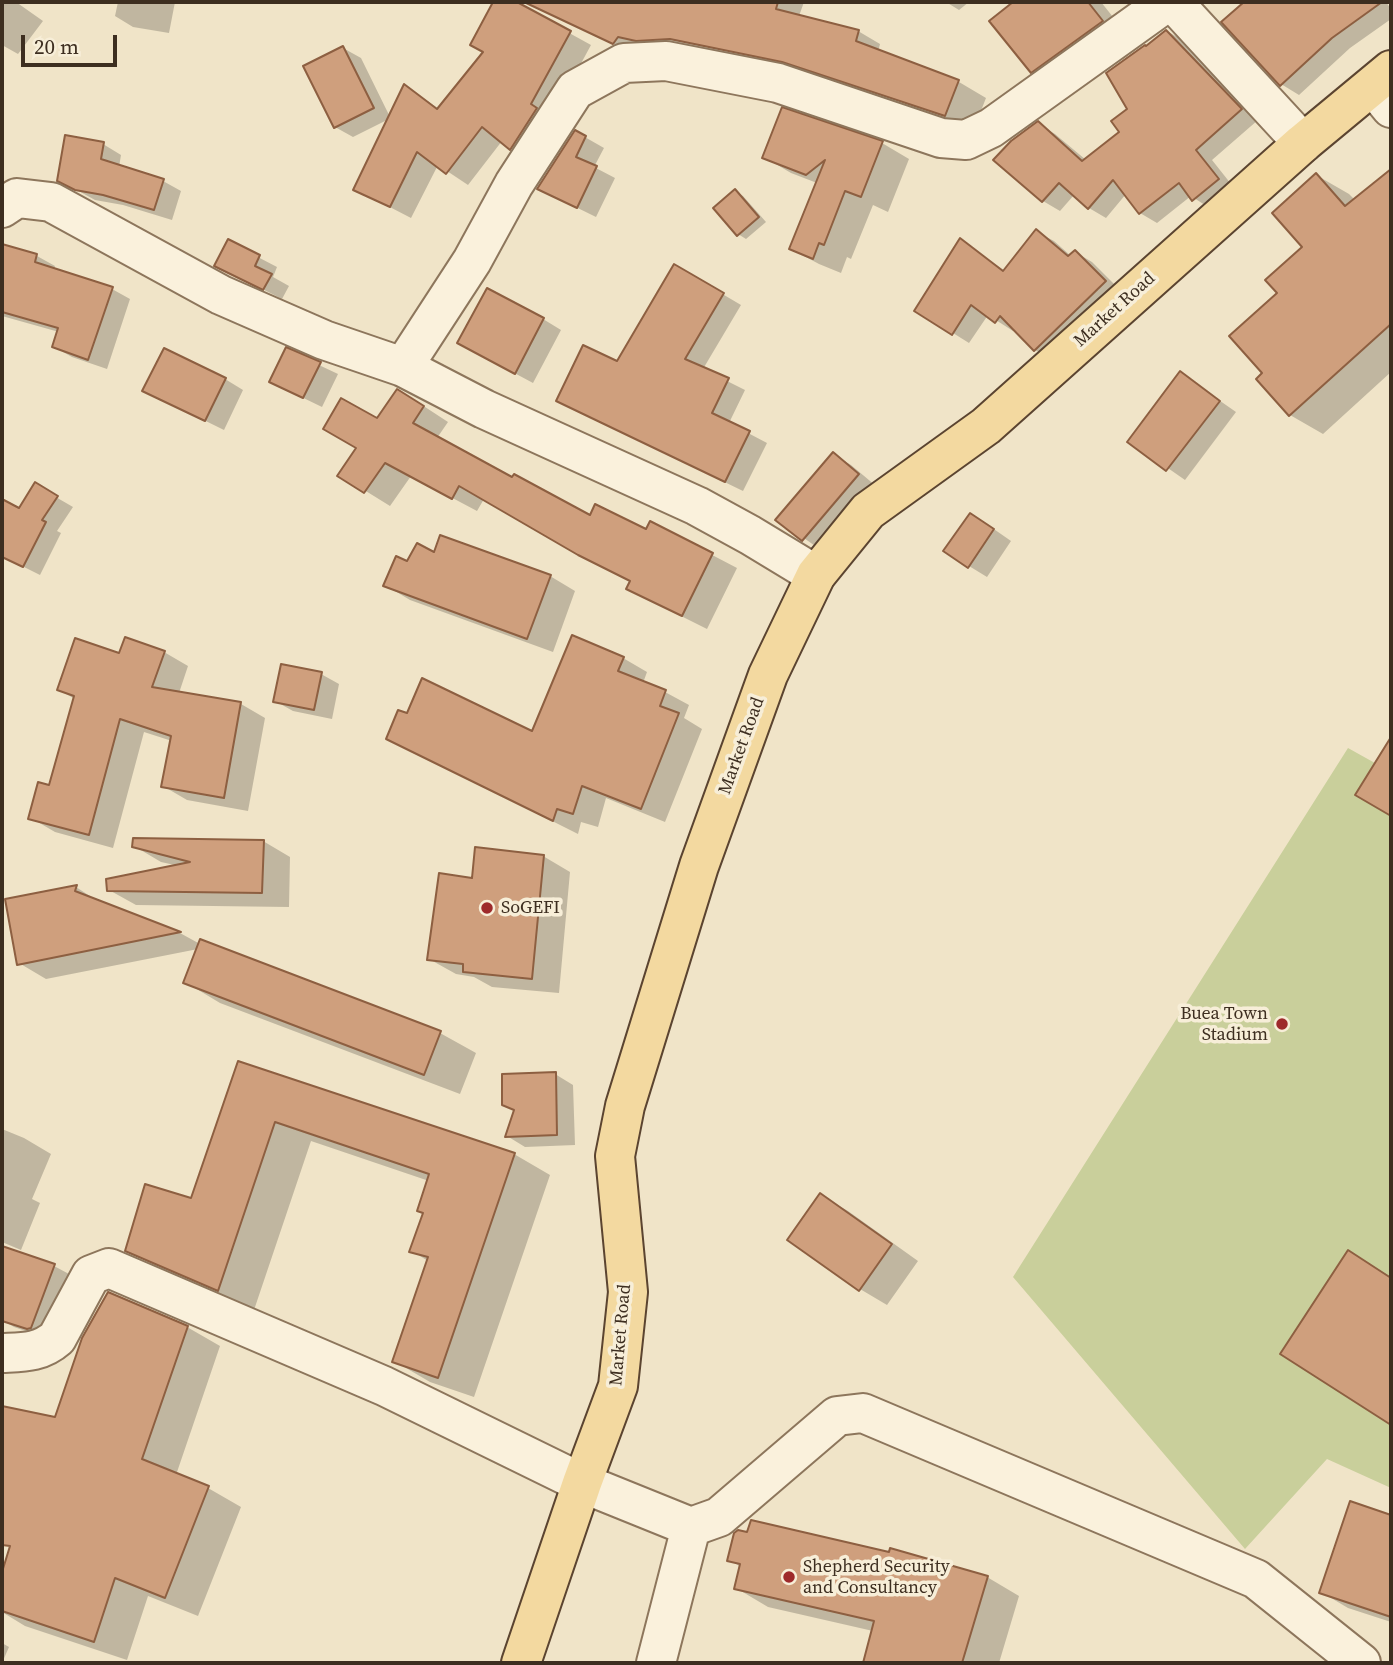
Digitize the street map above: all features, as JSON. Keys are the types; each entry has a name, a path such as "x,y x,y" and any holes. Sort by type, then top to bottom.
{"main road":[{"name":"Market Road","path":"522,1663 582,1483 618,1386 628,1292 615,1156 625,1106 713,827 768,675 816,575 868,511 986,426 1303,143 1385,88"}],"street":[{"path":"403,367 472,261 514,184 575,90 624,63 666,61 778,83 941,138 966,140 990,128 1167,2"},
{"path":"1173,2 1303,143"},
{"path":"2,208 17,198 51,202 221,295 324,340 403,367 484,409 697,506 816,575"},
{"path":"2,1353 40,1351 49,1345 57,1338 91,1275 109,1268 384,1386 582,1483 691,1527 719,1517 837,1416 863,1413 1256,1579 1361,1663"},
{"path":"656,1663 691,1527"}],"green space":[{"name":"Buea Town Stadium","path":"1348,748 1391,772 1391,1488 1327,1459 1245,1549 1013,1277"}],"building":[{"path":"493,2 517,2 571,31 531,104 537,108 510,150 482,127 446,174 417,152 390,207 353,190 404,84 437,109 483,52 470,45"},
{"path":"524,2 778,2 776,9 859,30 856,41 959,80 945,116 782,62 670,39 636,41 618,37 613,44"},
{"path":"1013,2 1088,2 1103,21 1031,73 989,21"},
{"path":"1244,2 1382,2 1332,38 1280,86 1221,22"},
{"path":"1166,30 1242,109 1196,150 1219,179 1192,201 1179,183 1139,214 1113,180 1088,209 1059,183 1042,202 993,160 1011,141 1038,121 1082,161 1119,132 1111,121 1127,109 1106,73"},
{"path":"343,46 374,108 334,128 303,66"},
{"path":"782,107 883,141 861,197 845,191 824,245 819,243 813,259 789,249 825,160 806,175 762,158"},
{"path":"575,130 586,136 576,157 597,166 577,208 537,189"},
{"path":"65,135 104,142 101,159 164,179 154,210 75,190 57,181"},
{"path":"1391,169 1391,324 1289,416 1256,379 1262,373 1229,336 1277,293 1265,280 1302,247 1272,213 1316,173 1345,206"},
{"path":"735,189 759,217 737,236 713,208"},
{"path":"1036,229 1068,256 1075,250 1106,281 1034,351 1000,316 995,323 971,305 952,335 914,311 960,238 1003,271"},
{"path":"228,239 260,255 255,266 272,274 263,290 214,266"},
{"path":"2,244 37,254 35,262 113,287 88,360 52,347 58,328 2,312"},
{"path":"674,264 724,293 685,359 729,378 712,413 750,431 725,482 556,401 583,345 617,361"},
{"path":"487,288 544,318 515,374 457,343"},
{"path":"286,347 321,362 303,398 269,382"},
{"path":"164,348 226,378 205,421 142,391"},
{"path":"1180,371 1220,401 1166,471 1127,442"},
{"path":"397,389 424,406 413,423 512,477 514,474 590,515 595,504 646,529 650,521 713,553 682,616 626,589 630,581 578,555 459,486 452,499 385,463 364,493 337,476 356,448 323,429 341,398 377,418"},
{"path":"833,452 859,474 802,541 775,520"},
{"path":"35,482 58,496 42,520 46,522 23,567 2,557 2,499 19,508"},
{"path":"970,513 994,529 968,568 943,551"},
{"path":"440,535 551,575 527,639 383,586 396,556 407,561 417,543 434,552"},
{"path":"572,635 624,657 618,671 666,690 660,706 679,713 641,809 582,786 573,814 557,809 553,821 386,739 398,710 407,713 422,678 532,731"},
{"path":"125,637 165,651 152,687 241,702 224,798 161,787 171,736 120,719 89,835 28,819 38,782 49,785 74,696 57,690 75,638 119,653"},
{"path":"281,664 322,672 314,710 273,702"},
{"path":"1391,737 1391,816 1355,795"},
{"path":"133,838 264,840 262,893 107,891 106,879 190,862 132,847"},
{"name":"SoGEFI","path":"475,847 544,855 532,979 463,972 463,964 427,960 439,873 472,878"},
{"path":"77,885 75,891 181,932 17,965 5,899"},
{"path":"200,939 441,1031 424,1075 183,983"},
{"path":"238,1061 515,1153 438,1378 392,1362 428,1257 409,1252 423,1213 417,1211 429,1174 275,1122 218,1291 125,1251 145,1184 191,1198"},
{"path":"556,1072 557,1135 505,1137 514,1110 502,1105 502,1074"},
{"path":"820,1193 892,1244 859,1291 787,1240"},
{"path":"2,1246 55,1264 31,1328 2,1321"},
{"path":"1348,1250 1391,1278 1391,1425 1280,1354"},
{"path":"108,1292 188,1326 142,1459 209,1486 165,1598 115,1578 94,1642 2,1611 2,1572 10,1546 2,1545 2,1406 55,1417 82,1338"},
{"path":"1350,1501 1391,1515 1391,1617 1319,1593"},
{"path":"751,1520 889,1552 890,1548 988,1576 962,1663 863,1663 874,1621 734,1589 740,1564 727,1561 734,1533 738,1530 747,1532"}],"place":[{"name":"SoGEFI","path":"487,908"},
{"name":"Buea Town Stadium","path":"1282,1024"},
{"name":"Shepherd Security and Consultancy","path":"789,1577"}]}
